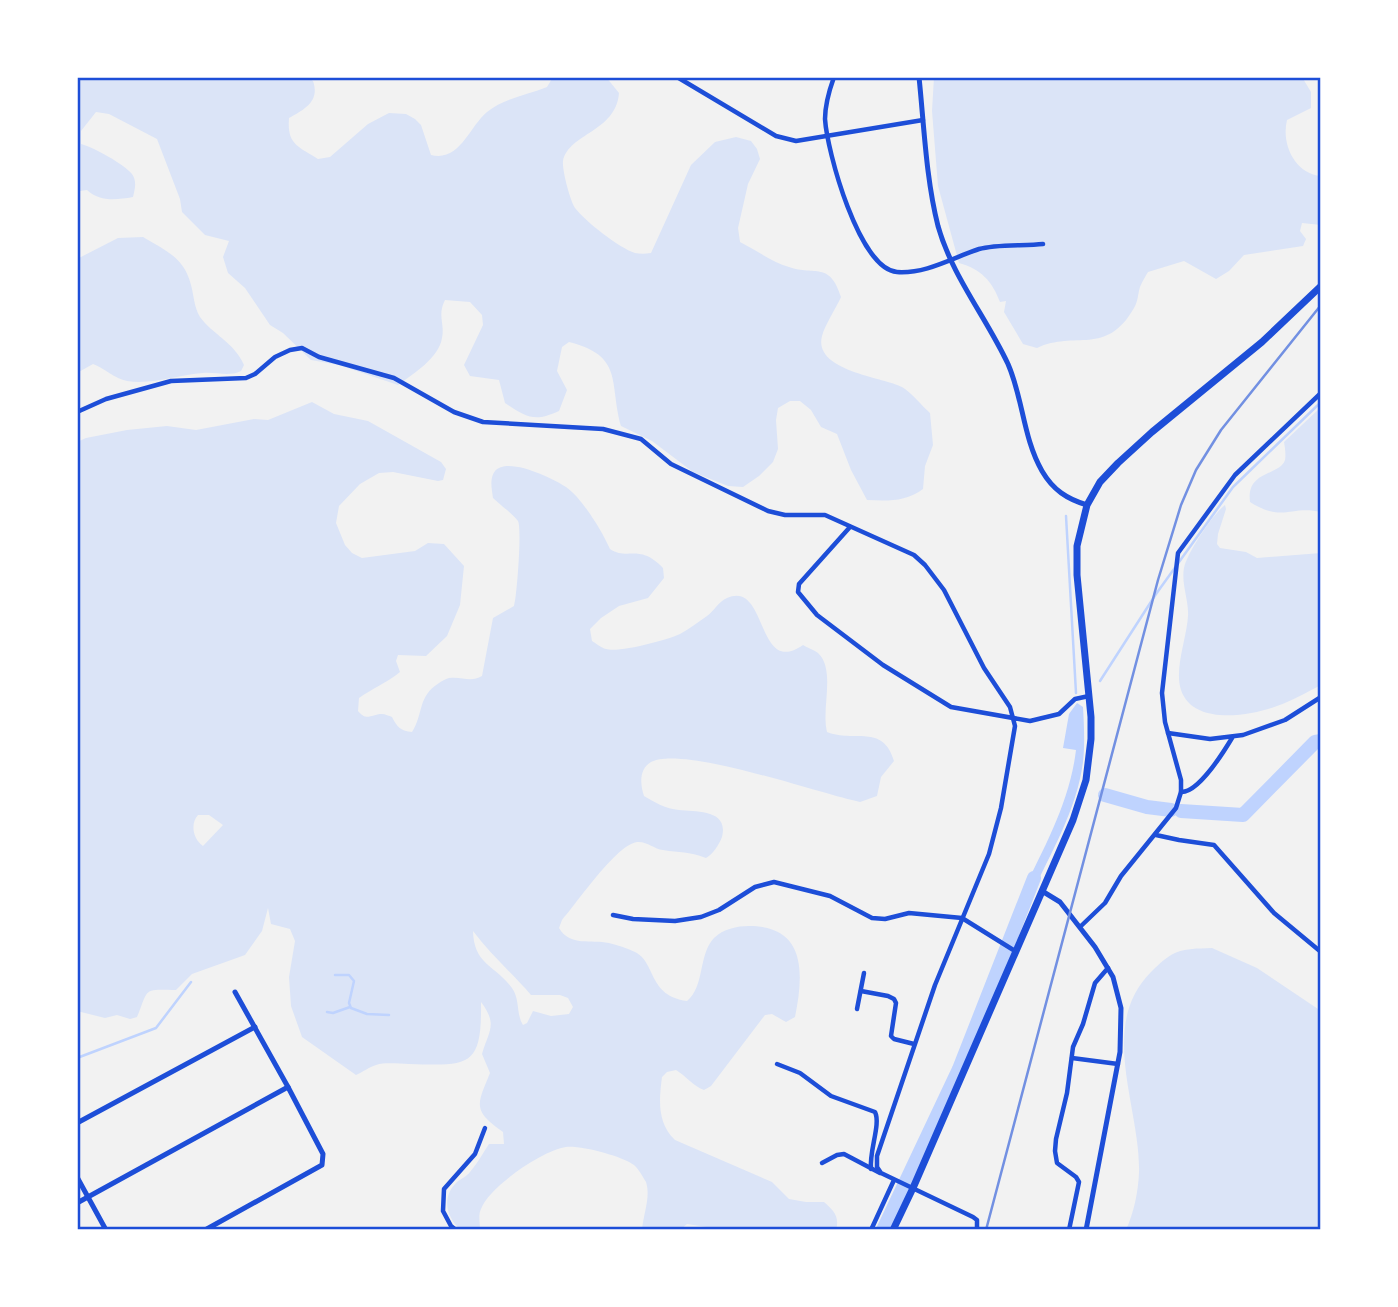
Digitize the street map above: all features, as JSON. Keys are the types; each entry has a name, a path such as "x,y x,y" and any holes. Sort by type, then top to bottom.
{"main road":[{"path":"893,1230 1012,949 1042,891 1073,820 1086,780 1091,739 1077,546 1087,505 1101,482 1118,463 1262,342 1321,286"}],"street":[{"path":"677,77 776,136 801,141 924,120"},
{"path":"834,77 825,110 830,154 857,228 877,261 889,271 909,271 951,262 981,248 1043,244"},
{"path":"919,77 934,207 951,262 1008,364 1032,449 1042,471 1063,495 1087,505"},
{"path":"77,412 106,399 171,381 246,378 275,357 302,348 319,357 394,379 454,412 483,422 616,430 641,439 671,464 768,511 785,515 825,515 914,555 925,565 944,590 984,668 1010,707 1015,726 994,839 914,1044 877,1156 877,1167 881,1173"},
{"path":"1081,926 1105,903 1121,876 1156,835 1176,808 1181,792 1179,770 1163,709 1163,676 1178,553 1235,475 1321,393"},
{"path":"850,527 799,584 798,592 817,615 883,664 943,702 959,709 1030,721 1059,714 1075,699 1089,696"},
{"path":"1168,733 1210,739 1232,738 1285,720 1321,697"},
{"path":"1181,792 1193,789 1232,738"},
{"path":"1156,835 1214,845 1274,913 1321,952"},
{"path":"613,915 674,921 701,917 712,914 755,887 774,882 831,897 872,918 885,919 909,913 962,918 1012,949"},
{"path":"1042,891 1060,902 1081,926 1108,968 1118,990 1121,1008 1122,1036 1118,1065 1086,1230"},
{"path":"1069,1230 1079,1182 1057,1163 1055,1151 1074,1043 1096,983 1108,968"},
{"path":"857,1009 864,973"},
{"path":"861,991 894,999 896,1003 891,1036 914,1044"},
{"path":"205,1230 322,1165 323,1154 235,992"},
{"path":"77,1123 255,1027"},
{"path":"1072,1058 1118,1065"},
{"path":"777,1063 793,1069 831,1096 875,1112 878,1120 870,1150 871,1169"},
{"path":"77,1203 288,1087"},
{"path":"456,1230 443,1211 444,1189 475,1154 485,1128"},
{"path":"822,1163 836,1155 845,1154 973,1217 977,1220 977,1230"},
{"path":"77,1177 106,1230"},
{"path":"871,1230 894,1180"}],"shaded area":[{"path":"77,77 306,77 313,81 313,99 289,118 290,134 299,147 318,159 330,157 368,124 389,113 406,114 415,119 421,125 431,155 441,156 457,148 481,118 494,107 547,87 553,77 606,77 619,93 616,106 602,124 567,152 563,161 564,171 575,208 612,240 639,254 651,253 691,165 715,142 736,137 751,141 760,159 748,184 738,228 740,242 783,265 821,272 832,278 841,297 822,336 822,348 838,365 902,387 930,413 933,445 925,466 923,489 903,498 867,500 851,470 837,434 821,427 811,410 800,401 790,401 778,408 778,449 773,462 743,487 728,486 693,472 652,441 621,426 614,384 606,363 587,348 569,342 562,347 557,371 567,390 559,411 537,417 525,415 505,403 499,380 470,376 464,365 483,325 482,315 470,302 445,300 440,345 424,365 398,385 339,365 311,360 283,333 270,325 245,288 228,273 223,257 229,241 205,235 182,212 180,199 157,139 109,114 96,112 81,131 81,144 108,156 128,170 135,179 134,194 133,197 109,199 97,197 87,190 80,191 77,196"},
{"path":"934,77 1302,77 1311,92 1311,108 1287,120 1286,139 1297,164 1312,174 1321,176 1321,225 1302,223 1300,231 1306,239 1303,246 1244,255 1229,271 1216,279 1184,261 1148,272 1140,287 1135,306 1123,323 1101,337 1051,343 1037,348 1023,344 1004,312 1006,301 1000,302 980,272 959,263 938,186 932,111"},
{"path":"143,237 179,261 188,275 200,317 235,350 244,365 241,371 136,382 118,378 93,364 77,373 77,259 118,238"},
{"path":"312,402 334,414 368,421 441,462 446,469 443,480 438,481 393,472 379,473 360,484 339,506 336,523 345,545 352,553 362,558 415,551 428,543 444,544 464,566 460,605 447,636 426,656 398,655 396,661 400,672 359,698 358,711 364,716 382,714 392,717 400,728 412,732 424,700 432,688 449,678 474,679 482,676 493,618 514,606 515,600 519,562 518,521 493,498 491,484 495,471 509,466 541,474 566,487 591,515 610,549 622,554 647,556 663,568 664,578 648,598 619,606 601,618 590,629 592,641 612,650 632,648 665,639 690,628 710,614 724,599 740,596 750,602 769,640 777,649 788,652 803,645 817,652 823,660 827,679 827,732 875,738 889,749 894,761 881,777 877,796 860,802 721,765 692,760 668,759 651,762 644,769 642,777 644,796 669,808 702,812 716,817 723,828 719,843 706,858 660,849 641,842 628,846 597,876 562,920 559,928 575,940 609,943 635,952 642,957 665,993 687,1001 697,987 709,945 722,932 744,926 768,928 782,934 791,943 797,955 800,984 795,1017 786,1022 772,1014 765,1015 711,1086 704,1090 676,1070 667,1072 662,1077 660,1094 662,1119 675,1140 772,1182 789,1199 824,1202 836,1217 836,1230 726,1230 687,1224 680,1230 642,1230 647,1188 637,1168 628,1162 591,1149 566,1147 531,1162 494,1190 481,1209 480,1230 461,1230 447,1207 452,1188 473,1169 489,1144 504,1144 503,1132 486,1118 480,1106 490,1073 482,1054 491,1022 486,1010 481,1002 479,1039 475,1051 468,1058 446,1064 380,1064 356,1075 302,1037 291,1006 289,977 295,941 290,929 271,924 268,908 262,931 245,955 192,974 176,990 148,992 137,1017 130,1019 117,1015 105,1018 77,1011 77,442 127,430 167,426 196,430 254,419 268,420","holes":["198,815 209,815 223,825 203,846 194,831","473,931 531,995 560,995 568,998 573,1007 569,1014 551,1016 533,1011 523,1025 512,988 481,958 474,942"]},
{"path":"1321,407 1321,512 1301,510 1279,513 1250,502 1253,484 1277,469 1285,460 1284,442"},
{"path":"1225,505 1218,534 1217,544 1220,548 1246,552 1257,558 1321,553 1321,685 1266,710 1238,715 1210,714 1197,709 1188,701 1179,682 1188,616 1184,568 1201,534"},
{"path":"1212,948 1257,968 1321,1011 1321,1230 1126,1230 1135,1202 1139,1173 1124,1042 1127,1017 1135,993 1151,972 1166,959 1185,950"}],"water":[{"path":"1077,703 1083,707 1084,728 1084,755 1080,779 1062,830 1031,895 1023,891 1056,823 1073,769 1076,750 1063,748 1069,714"}],"waterway":[{"path":"1100,681 1156,594 1233,487 1321,402"},
{"path":"1066,516 1076,693"},
{"path":"1181,811 1243,815 1315,742 1321,741"},
{"path":"1105,795 1147,807 1171,810"},
{"path":"883,1230 959,1069 1034,878"},
{"path":"335,975 349,975 354,981 349,1003 351,1008 367,1014 389,1015"},
{"path":"77,1058 156,1028 191,982"},
{"path":"327,1012 333,1013 350,1007"}],"railway":[{"path":"986,1230 1158,580 1181,505 1196,470 1221,430 1321,305"}]}
